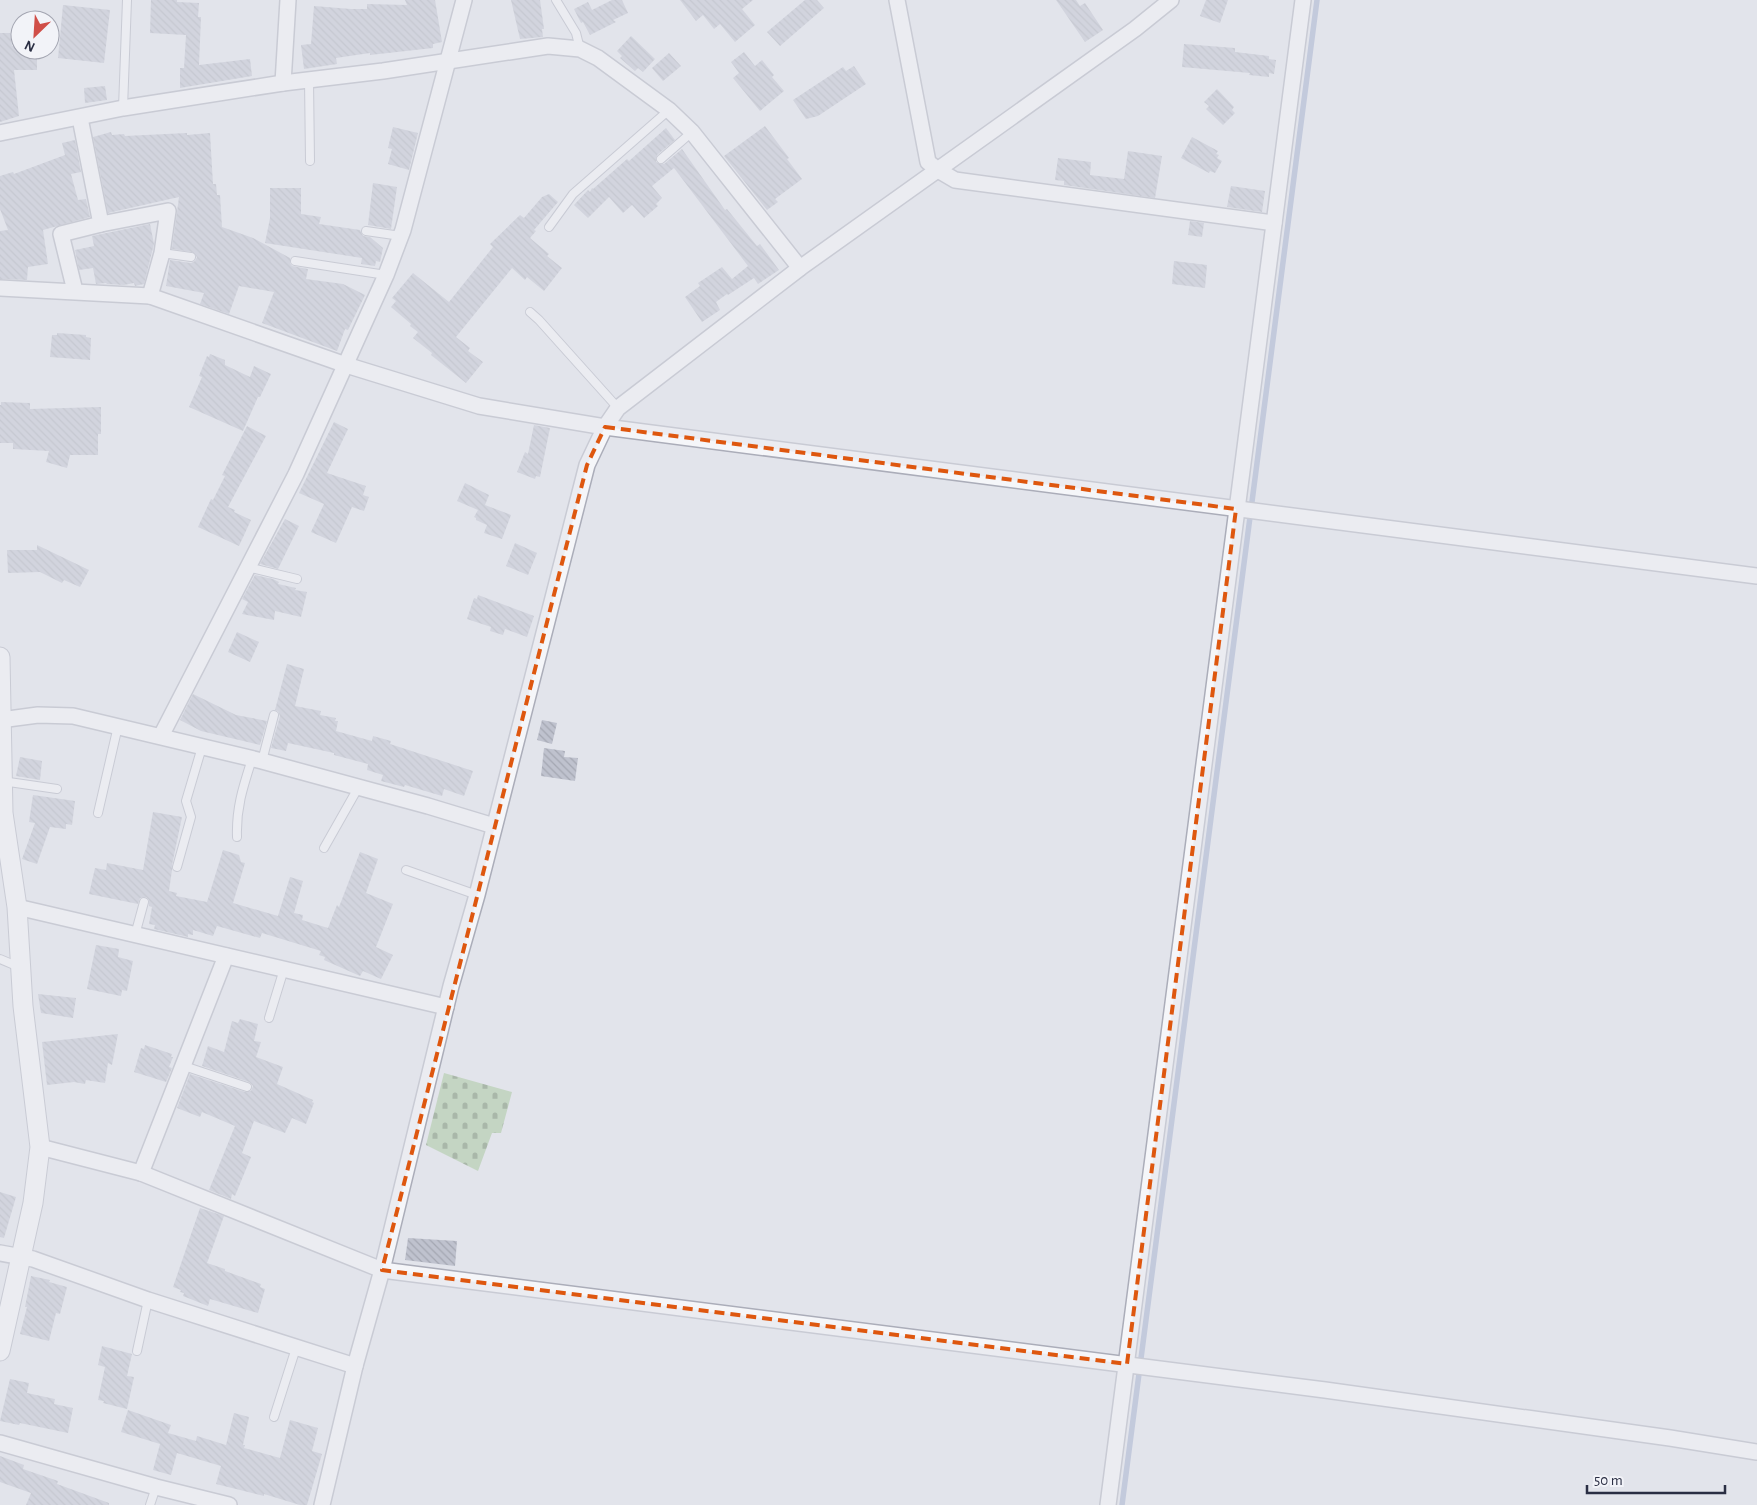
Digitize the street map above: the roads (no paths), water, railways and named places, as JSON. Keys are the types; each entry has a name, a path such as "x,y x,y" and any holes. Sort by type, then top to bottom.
{"street":[{"path":"283,83 288,0"},
{"path":"161,736 296,474 386,276 401,236 464,0"},
{"path":"897,0 928,162 938,170 956,180 1274,223"},
{"path":"322,1505 355,1366 382,1270 446,1007 477,895 587,465 605,427 618,408 800,268 1135,29 1171,0"},
{"path":"1108,1505 1303,0"},
{"path":"0,134 122,108 283,83 448,62 548,46 580,49 598,58 669,110 692,132 800,268"},
{"path":"80,118 101,224"},
{"path":"75,291 61,234 168,211 162,253 150,296"},
{"path":"0,288 150,296 346,365 479,406 605,427 1757,576"},
{"path":"0,657 2,813 17,907 20,968 40,1147 34,1203 0,1351"},
{"path":"0,720 38,715 73,716 257,760 428,806 494,826"},
{"path":"17,907 446,1007"},
{"path":"141,1173 226,956"},
{"path":"40,1147 141,1173 382,1270 1326,1390 1757,1452"},
{"path":"0,1253 34,1259 148,1300 355,1366"},
{"path":"0,1443 156,1487 229,1505"}],"lane":[{"path":"122,108 126,0"},
{"path":"556,0 576,33 580,49"},
{"path":"309,80 310,161"},
{"path":"549,226 573,194 669,110"},
{"path":"661,159 692,132"},
{"path":"366,231 401,236"},
{"path":"162,253 191,257"},
{"path":"295,261 386,276"},
{"path":"530,312 618,408"},
{"path":"247,567 297,579"},
{"path":"237,837 236,818 240,797 257,760 274,715"},
{"path":"98,813 118,726"},
{"path":"177,867 191,817 186,801 202,746"},
{"path":"1,780 57,789"},
{"path":"324,848 358,788"},
{"path":"406,870 477,895"},
{"path":"135,935 144,902"},
{"path":"0,959 20,968"},
{"path":"269,1018 284,969"},
{"path":"184,1066 247,1087"},
{"path":"137,1351 148,1300"},
{"path":"274,1417 296,1348"},
{"path":"150,1505 156,1487"}],"waterway":[{"path":"1122,1505 1317,0"}]}
